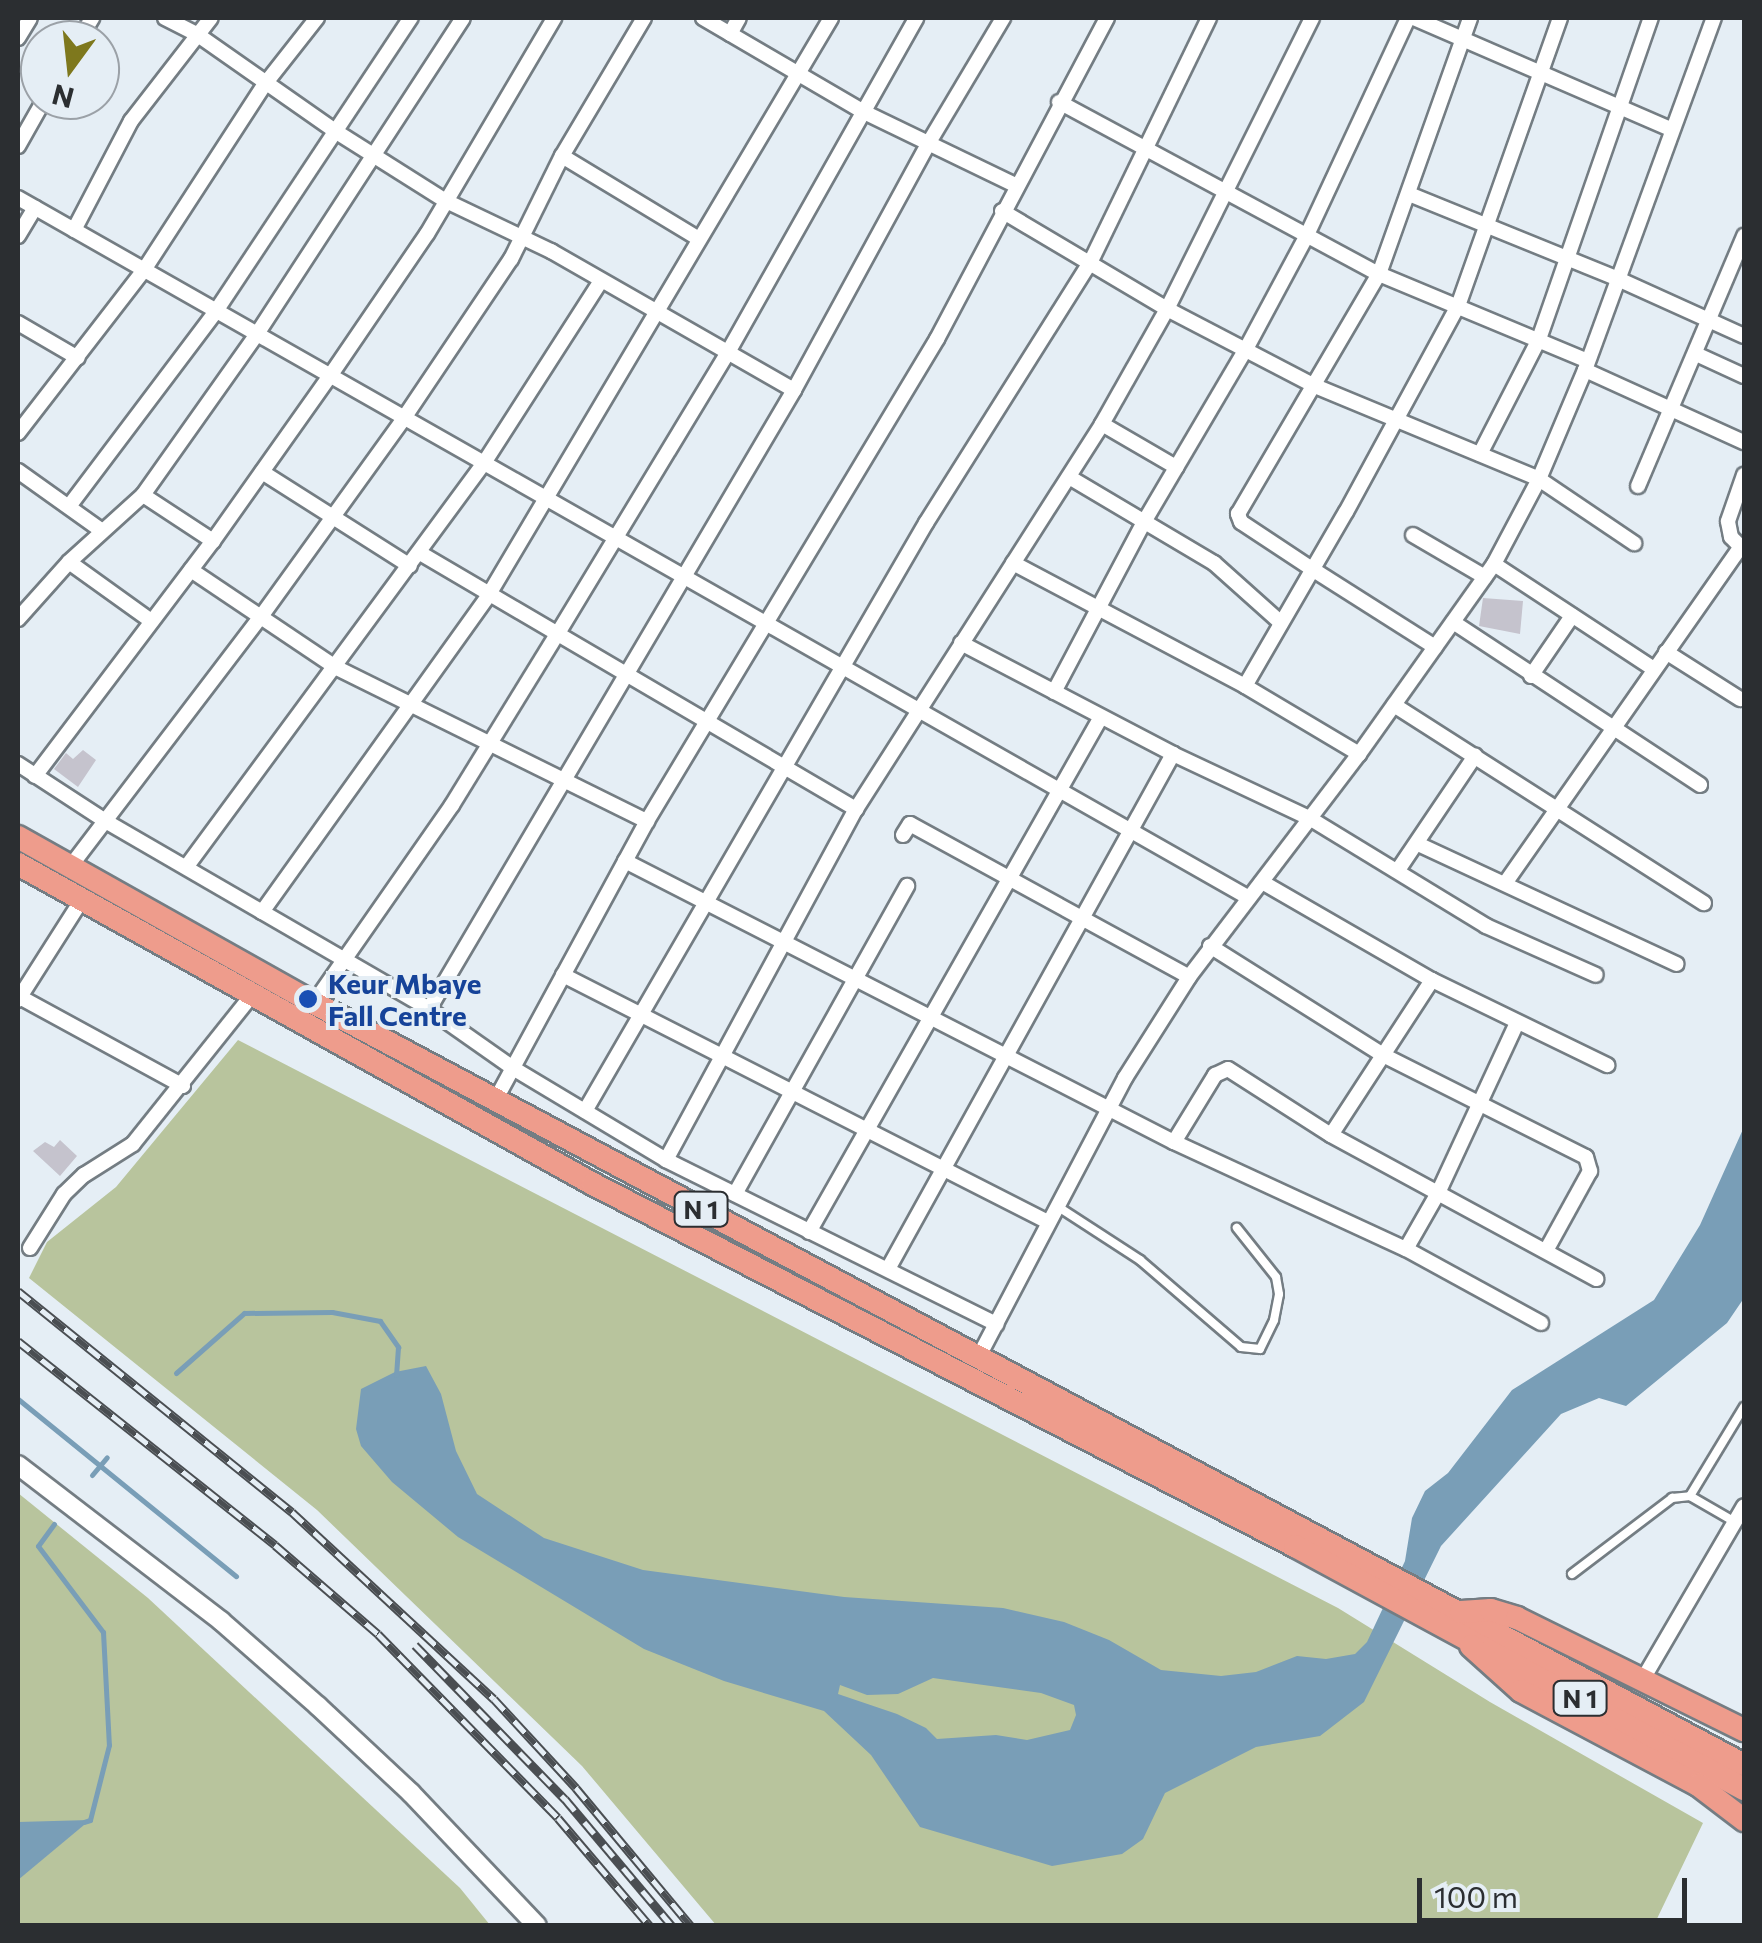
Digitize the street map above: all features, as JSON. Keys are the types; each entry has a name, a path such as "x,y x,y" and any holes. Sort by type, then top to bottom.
{"highway":[{"name":"N 1","path":"18,837 314,1003 978,1358 1386,1584"},
{"name":"N 1","path":"18,864 593,1184 1744,1765"},
{"path":"1744,1730 1517,1618 1491,1610 1458,1622 1500,1677 1521,1692 1698,1786 1744,1820"},
{"name":"N 1","path":"1458,1622 1744,1789"}],"street":[{"path":"18,38 30,18"},
{"path":"165,18 198,35 334,131 444,200 601,280 794,390"},
{"path":"74,230 132,121 211,18"},
{"path":"18,433 144,270 265,84 318,18"},
{"path":"70,504 216,311 412,18"},
{"path":"18,619 70,562 143,495 256,334 463,18"},
{"path":"35,776 213,541 330,376 427,234 554,18"},
{"path":"70,867 260,618 404,418 511,258 518,236 562,156 644,18"},
{"path":"703,18 864,112 1015,185"},
{"path":"730,34 739,18"},
{"path":"262,912 488,596 831,18"},
{"path":"314,1003 452,805 558,633 727,354 916,18"},
{"path":"430,1009 794,390 928,144 1003,18"},
{"path":"496,1099 647,821 937,340 1015,185 1107,18"},
{"path":"585,1111 926,522 1091,261 1209,18"},
{"path":"666,1160 856,809 1102,424 1168,309 1312,18"},
{"path":"1054,692 1144,522 1306,238 1411,18 1670,129"},
{"path":"1435,646 1241,522 1238,514 1379,274 1470,18"},
{"path":"1244,686 1458,306 1560,18"},
{"path":"1480,454 1539,340 1651,18"},
{"path":"978,1358 1110,1108 1189,977 1311,820 1490,571 1539,479 1586,366 1714,18"},
{"path":"1059,102 1147,146 1306,238 1379,274 1539,340 1744,442"},
{"path":"18,146 33,120"},
{"path":"562,156 699,239"},
{"path":"1409,194 1618,278 1744,336"},
{"path":"18,198 1249,898"},
{"path":"18,236 35,208"},
{"path":"1002,211 1168,309 1315,386 1539,479 1634,543"},
{"path":"1638,486 1712,321 1744,236"},
{"path":"186,866 337,668 484,464 601,280"},
{"path":"18,323 78,358"},
{"path":"1696,354 1744,376"},
{"path":"1102,424 1176,468"},
{"path":"18,470 70,504 102,531"},
{"path":"262,472 410,566"},
{"path":"1506,882 1742,548 1731,537 1728,521 1744,475"},
{"path":"1069,476 1230,574 1280,623"},
{"path":"143,495 213,541"},
{"path":"1414,535 1572,616 1654,669"},
{"path":"420,552 488,596 558,633 856,809"},
{"path":"70,562 152,621"},
{"path":"1013,564 1244,686 1359,754"},
{"path":"191,570 337,668 647,821"},
{"path":"1530,676 1572,616"},
{"path":"1453,622 1700,785"},
{"path":"960,642 1101,717 1311,820 1486,926 1596,975"},
{"path":"1666,652 1740,699"},
{"path":"1394,706 1704,903"},
{"path":"809,1232 1005,879 1101,717"},
{"path":"888,1269 1174,754"},
{"path":"1398,870 1476,756"},
{"path":"18,764 107,822 430,1009 513,1068 666,1160 997,1324"},
{"path":"903,835 910,824 1189,977"},
{"path":"1418,844 1678,964"},
{"path":"624,861 784,939 1174,1142 1406,1249 1541,1323"},
{"path":"1262,882 1432,980 1608,1065"},
{"path":"735,1194 907,886"},
{"path":"81,900 18,997 183,1086"},
{"path":"1210,946 1383,1055 1586,1156 1590,1164 1547,1249"},
{"path":"563,975 1048,1222"},
{"path":"1331,1135 1432,980"},
{"path":"30,1248 64,1194 84,1175 133,1144 252,995"},
{"path":"1406,1249 1438,1193 1517,1022"},
{"path":"1174,1142 1215,1075 1228,1069 1331,1135 1596,1279"},
{"path":"18,1465 221,1621 318,1706 412,1794 537,1926"},
{"path":"1643,1678 1744,1506"}],"lane":[{"path":"1057,1206 1140,1260 1241,1347 1260,1349 1274,1320 1276,1277 1237,1228"},
{"path":"1690,1496 1744,1407"},
{"path":"1572,1574 1672,1498 1690,1496 1735,1522"}],"green space":[{"path":"238,1040 1338,1608 1490,1702 1703,1823 1654,1925 716,1925 582,1766 317,1510 29,1278 47,1242 116,1187"},
{"path":"18,1493 148,1598 460,1888 490,1925 18,1925"}],"water":[{"path":"1744,1127 1744,1298 1727,1323 1626,1406 1599,1398 1561,1414 1441,1546 1364,1702 1320,1736 1256,1747 1165,1793 1143,1839 1122,1854 1052,1866 920,1827 871,1755 824,1711 724,1681 644,1649 458,1537 392,1482 361,1446 356,1429 361,1389 395,1372 426,1366 441,1394 456,1451 477,1494 544,1538 643,1570 844,1597 1003,1608 1064,1622 1109,1640 1161,1670 1221,1676 1256,1672 1297,1656 1326,1659 1355,1654 1367,1642 1405,1561 1412,1518 1425,1491 1448,1473 1512,1390 1654,1300 1700,1225","holes":["933,1678 1041,1693 1074,1705 1076,1715 1070,1730 1027,1740 996,1735 937,1739 926,1728 897,1714 838,1694 840,1685 867,1695 898,1694"]},
{"path":"90,1820 18,1880 18,1822"}],"building":[{"path":"1483,598 1523,601 1520,634 1479,626"},
{"path":"83,750 96,760 78,787 54,769 66,753 73,759"},
{"path":"60,1140 77,1156 60,1176 33,1151 45,1142 54,1147"}],"waterway":[{"path":"176,1373 244,1313 332,1312 380,1321 398,1347 396,1375"},
{"path":"18,1399 236,1576"},
{"path":"92,1475 107,1457"},
{"path":"54,1524 38,1546 103,1632 109,1745 90,1820 84,1822"}],"railway":[{"path":"18,1291 292,1512 494,1699 576,1788 691,1926"},
{"path":"18,1341 275,1545 378,1634 558,1818 650,1926"},
{"path":"415,1645 565,1799 672,1926"}],"place":[{"name":"Keur Mbaye Fall Centre","path":"308,999"}]}
